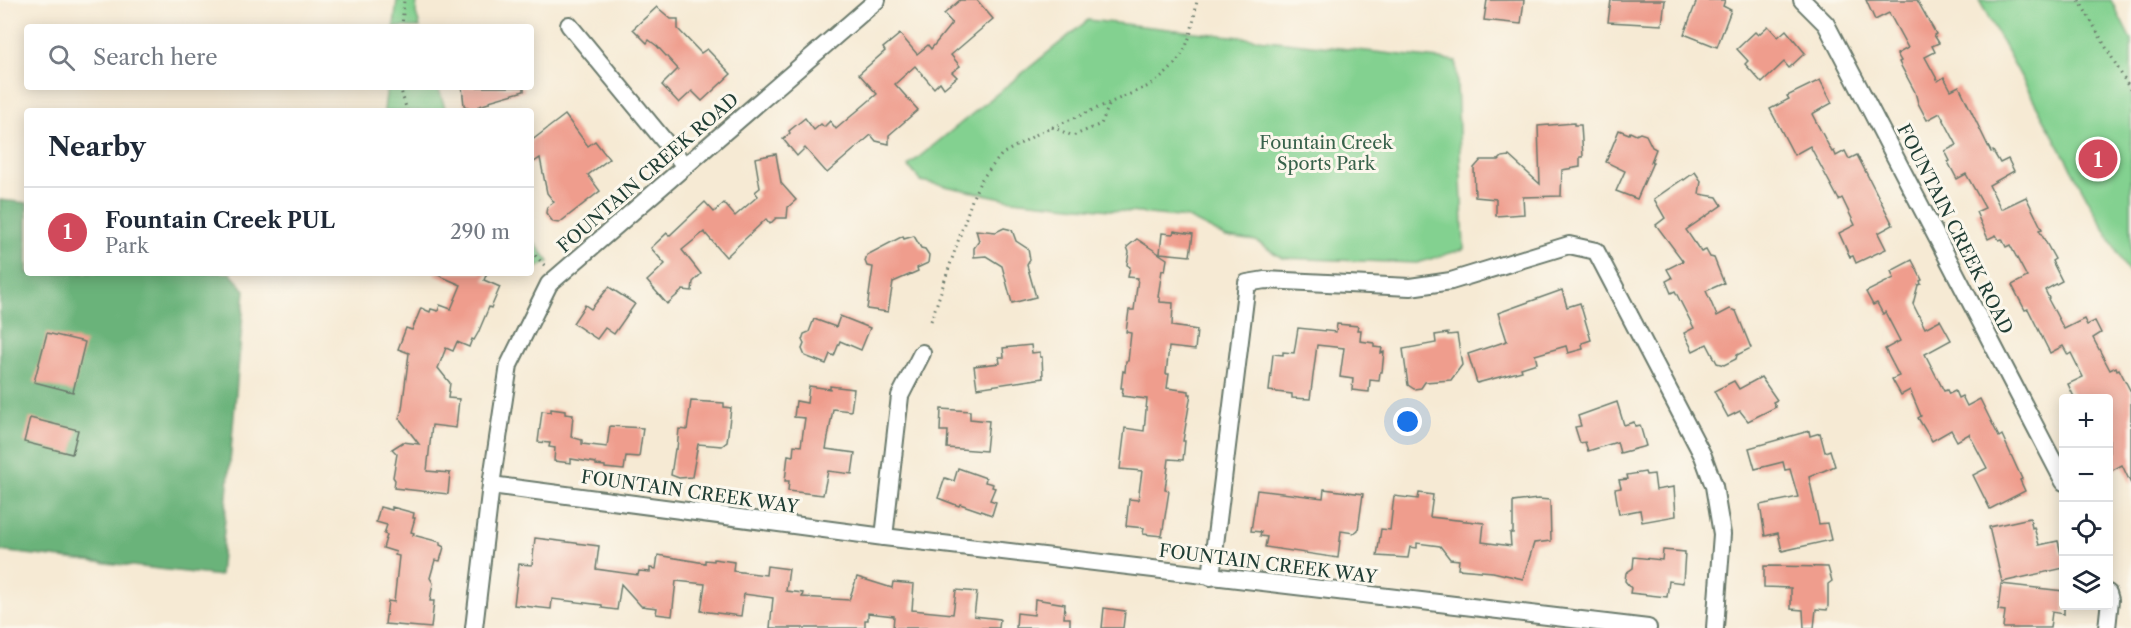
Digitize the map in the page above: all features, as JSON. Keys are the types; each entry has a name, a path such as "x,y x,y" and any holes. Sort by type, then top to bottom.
{"street":[{"name":"FOUNTAIN CREEK ROAD","path":"474,628 491,485 509,364 549,284 877,0"},
{"name":"FOUNTAIN CREEK ROAD","path":"1802,0 1826,24 2059,472"},
{"path":"569,25 685,166"},
{"path":"1212,577 1247,283 1264,280 1410,287 1451,281 1569,245 1596,251 1703,456 1714,486 1722,534 1715,628"},
{"path":"884,537 900,396 922,353"},
{"name":"FOUNTAIN CREEK WAY","path":"491,485 884,537 1648,628"},
{"path":"2107,628 2109,610"}],"path":[{"path":"402,24 404,0"},
{"path":"931,321 973,197 981,180 1002,154 1052,127 1151,85 1176,65 1191,37 1197,0"},
{"path":"2079,0 2131,91"},
{"path":"401,90 406,108"},
{"path":"1052,127 1073,135 1101,124 1110,103"}],"green space":[{"path":"397,0 417,0 416,13 419,24 394,24"},
{"path":"1979,0 2111,0 2131,40 2131,278"},
{"name":"Fountain Creek Sports Park","path":"1088,20 1456,61 1464,249 1417,263 1282,258 1256,241 1226,237 1188,218 1012,200 921,181 908,166"},
{"path":"387,90 439,90 445,108 384,108"},
{"path":"0,200 24,203 24,276 233,276 245,290 220,576 0,551"},
{"path":"534,242 549,262 534,269"}],"building":[{"path":"960,0 977,0 993,19 951,55 960,66 952,72 957,77 944,88 940,82 934,88 915,66 895,84 918,110 889,135 889,144 876,141 871,135 827,173 805,148 797,156 783,139 790,133 789,131 805,118 814,130 821,124 824,127 830,121 836,129 877,94 859,74 885,51 883,48 900,34 917,54 928,45 931,49 952,23 944,14"},
{"path":"1487,0 1524,0 1521,24 1484,20"},
{"path":"1611,0 1665,0 1662,25 1608,22"},
{"path":"1697,0 1725,0 1723,6 1731,10 1717,47 1684,34"},
{"path":"1866,0 1917,0 1939,43 1932,46 1935,52 1925,57 1938,81 1944,77 1951,90 1959,86 1991,152 1993,151 2000,163 2008,159 2014,171 1989,185 2001,209 2026,197 2042,229 2039,230 2055,259 2052,261 2062,281 2045,290 2048,299 2064,329 2084,319 2087,325 2095,321 2101,333 2093,338 2110,370 2116,367 2117,370 2119,369 2131,392 2131,484 2122,465 2113,470 2113,394 2073,394 2068,384 2083,377 2071,353 2068,355 2063,346 2050,353 2028,309 2025,310 2012,285 2027,277 2010,245 2006,247 2002,239 1999,240 1996,235 1988,239 1976,212 1985,208 1966,174 1957,179 1948,162 1950,161 1945,151 1957,145 1940,113 1927,120 1918,103 1897,54 1908,48 1889,13 1875,20"},
{"path":"657,7 671,19 678,19 678,29 701,53 707,49 731,74 702,101 692,91 679,103 662,85 678,69 657,46 649,40 647,43 633,29"},
{"path":"1768,26 1778,37 1786,30 1805,53 1789,68 1784,62 1762,83 1745,64 1748,61 1737,49 1755,32 1758,35"},
{"path":"1820,80 1832,103 1812,114 1836,156 1845,151 1849,159 1857,155 1893,225 1878,233 1886,249 1856,263 1853,256 1850,257 1839,233 1855,225 1842,198 1839,200 1810,146 1794,155 1770,109 1789,99 1787,96"},
{"path":"462,90 524,90 489,101 478,108 468,108 464,105"},
{"path":"565,115 588,146 595,141 609,159 588,175 600,191 559,223 553,222 546,213 547,207 554,202 547,193 540,158 534,162 534,139"},
{"path":"1574,123 1574,125 1581,125 1583,157 1580,157 1580,167 1562,170 1561,196 1523,197 1524,214 1496,216 1496,199 1475,197 1474,168 1481,160 1499,160 1509,156 1540,184 1538,126"},
{"path":"1619,130 1629,134 1630,132 1636,135 1640,133 1646,135 1652,147 1656,149 1651,162 1653,162 1637,199 1616,191 1625,171 1606,162"},
{"path":"776,154 781,183 796,200 788,207 787,218 776,218 770,224 766,219 726,257 704,232 682,250 701,274 693,282 692,291 683,290 667,304 647,281 665,264 651,248 667,233 669,236 705,202 714,212 724,203 735,216 758,196 755,192 760,188 755,158"},
{"path":"1695,172 1701,181 1699,194 1717,197 1722,205 1686,230 1701,252 1706,250 1710,257 1714,258 1724,283 1706,291 1717,316 1730,309 1736,311 1751,348 1724,365 1717,363 1707,344 1693,351 1684,333 1694,328 1675,291 1671,293 1666,281 1672,278 1667,269 1683,261 1656,225 1665,218 1654,199"},
{"path":"1004,228 1012,230 1016,241 1028,249 1030,260 1027,265 1036,297 1012,303 1002,266 986,256 974,257 974,248 979,241 976,230 996,232"},
{"path":"1174,231 1193,234 1190,256 1160,253 1162,233 1173,234"},
{"path":"903,236 904,239 914,236 921,248 925,249 929,255 928,263 917,268 918,271 893,282 888,312 867,309 873,267 867,266 865,261 867,255"},
{"path":"1137,239 1167,259 1165,271 1162,270 1158,297 1160,302 1173,303 1172,326 1197,330 1195,350 1169,347 1167,388 1189,391 1191,394 1183,441 1185,441 1183,460 1169,459 1165,490 1169,491 1162,536 1143,534 1144,528 1126,526 1129,499 1138,500 1142,471 1120,469 1125,428 1144,431 1147,399 1122,396 1123,388 1121,388 1123,371 1125,372 1126,361 1128,361 1131,333 1126,332 1129,310 1134,310 1138,278 1128,277 1130,267 1127,265 1129,252 1127,247"},
{"path":"1912,260 1922,280 1918,285 1913,304 1925,328 1940,320 1951,340 1925,354 1944,391 1947,390 1949,394 1955,391 1958,398 1962,396 1967,406 1980,399 1999,437 2002,435 2022,479 2020,480 2025,491 1990,509 1973,475 1987,468 1969,434 1957,441 1951,430 1932,441 1918,418 1921,416 1910,390 1901,395 1892,379 1899,376 1885,349 1900,341 1885,312 1883,314 1877,303 1873,305 1866,292 1894,278 1891,271"},
{"path":"440,276 486,276 484,280 500,287 469,347 457,342 453,351 446,348 438,368 450,383 448,398 459,399 456,428 432,425 427,471 450,473 448,494 394,488 393,477 397,454 392,449 403,442 419,444 399,418 409,353 398,349 406,328 412,330 421,308 430,312 431,309 438,311 440,305 451,309 461,285"},
{"path":"609,287 635,304 614,334 605,328 597,339 573,323 585,305 591,309"},
{"path":"1562,290 1567,307 1580,303 1591,340 1582,343 1583,349 1568,353 1566,346 1535,355 1537,363 1521,368 1522,371 1477,383 1468,354 1507,341 1498,313"},
{"path":"840,316 870,328 861,350 840,341 834,356 830,354 826,364 805,356 802,340 804,334 809,332 814,319 836,327"},
{"path":"1337,324 1358,326 1357,330 1361,330 1360,341 1374,343 1374,347 1382,348 1381,353 1384,352 1379,381 1370,380 1369,392 1352,390 1353,379 1340,377 1344,348 1317,345 1310,399 1292,398 1292,394 1269,391 1273,354 1294,353 1298,328 1336,332"},
{"path":"47,333 85,342 73,392 34,382"},
{"path":"1448,333 1448,335 1457,334 1462,365 1451,380 1425,382 1421,388 1414,389 1408,385 1403,349 1436,343 1435,335"},
{"path":"1031,345 1032,353 1040,352 1040,357 1042,357 1043,378 977,388 974,366 1000,363 999,357 1004,357 1003,348"},
{"path":"1761,377 1777,400 1773,402 1776,407 1748,421 1740,411 1728,417 1714,391 1734,381 1739,389"},
{"path":"809,386 854,389 851,411 833,409 826,449 855,453 852,474 828,471 823,495 788,491 789,481 785,481 788,455 793,456 794,445 801,446 805,418 794,417 796,401 807,403"},
{"path":"691,401 724,403 724,407 731,408 727,442 722,446 698,444 692,477 679,478 671,475 675,449 677,449 679,429 687,430"},
{"path":"1617,402 1624,425 1634,422 1635,426 1640,425 1646,446 1620,453 1617,442 1588,451 1585,442 1580,443 1575,427 1581,426 1578,416"},
{"path":"551,409 573,415 571,437 582,440 582,444 607,447 610,426 643,428 639,457 626,456 624,470 605,468 596,463 571,459 571,463 554,461 555,448 549,447 550,443 538,442 542,411 551,412"},
{"path":"941,409 970,411 970,419 989,421 986,451 947,448 948,431 940,431"},
{"path":"30,418 78,430 72,454 24,442"},
{"path":"1809,431 1810,436 1820,433 1825,452 1830,450 1835,466 1809,477 1819,524 1827,523 1831,540 1782,551 1778,533 1765,536 1760,505 1798,497 1790,469 1785,470 1783,462 1755,469 1749,448"},
{"path":"958,468 986,478 985,482 993,484 992,487 995,488 990,500 996,502 992,515 938,498 945,478 954,481"},
{"path":"1645,472 1646,475 1654,474 1656,490 1674,487 1676,516 1642,522 1640,510 1619,514 1615,489 1621,488 1619,480 1628,479 1627,475"},
{"path":"1324,489 1363,494 1358,530 1354,533 1341,531 1338,558 1265,547 1267,537 1260,536 1261,532 1251,531 1257,490 1323,498"},
{"path":"1419,493 1433,495 1430,517 1484,523 1482,542 1511,546 1513,502 1550,500 1551,541 1534,543 1523,579 1493,572 1458,569 1459,560 1450,559 1440,546 1417,543 1417,548 1410,547 1408,558 1377,556 1381,529 1390,530 1394,496 1418,499"},
{"path":"380,507 392,510 392,507 414,513 411,532 414,533 413,535 440,542 440,545 444,547 440,561 435,560 430,578 433,583 430,601 434,601 431,628 385,624 388,601 394,602 399,556 395,555 396,552 383,548 387,525 376,522"},
{"path":"2030,518 2039,545 2058,541 2059,569 2002,582 1989,527"},
{"path":"535,538 599,546 596,569 638,575 639,571 650,572 650,568 656,569 658,555 705,563 705,560 714,561 714,559 734,562 733,571 766,575 767,566 789,569 786,591 803,593 802,597 849,600 857,577 892,588 893,582 914,584 912,610 953,614 956,590 977,592 974,616 1000,619 999,628 893,628 894,616 868,613 865,628 770,628 773,598 744,594 741,616 701,611 705,584 676,581 672,616 656,614 657,608 641,606 621,584 617,610 602,608 602,605 552,599 551,609 514,605 519,564 532,565"},
{"path":"1663,550 1685,552 1683,583 1669,581 1667,597 1630,593 1631,588 1625,581 1626,573 1633,568 1634,557 1662,560"},
{"path":"1764,566 1828,567 1832,581 1828,584 1828,606 1827,610 1816,609 1814,628 1804,628 1803,610 1791,609 1791,588 1764,587"},
{"path":"2001,584 2059,590 2059,610 2064,610 2064,614 2052,612 2050,628 2003,628 2005,611 1998,610"},
{"path":"1035,599 1065,604 1064,618 1070,618 1070,628 1016,628 1017,613 1034,615"},
{"path":"1104,608 1125,611 1123,628 1102,628"}],"place":[{"name":"Fountain Creek PUL","path":"2098,159"}]}
